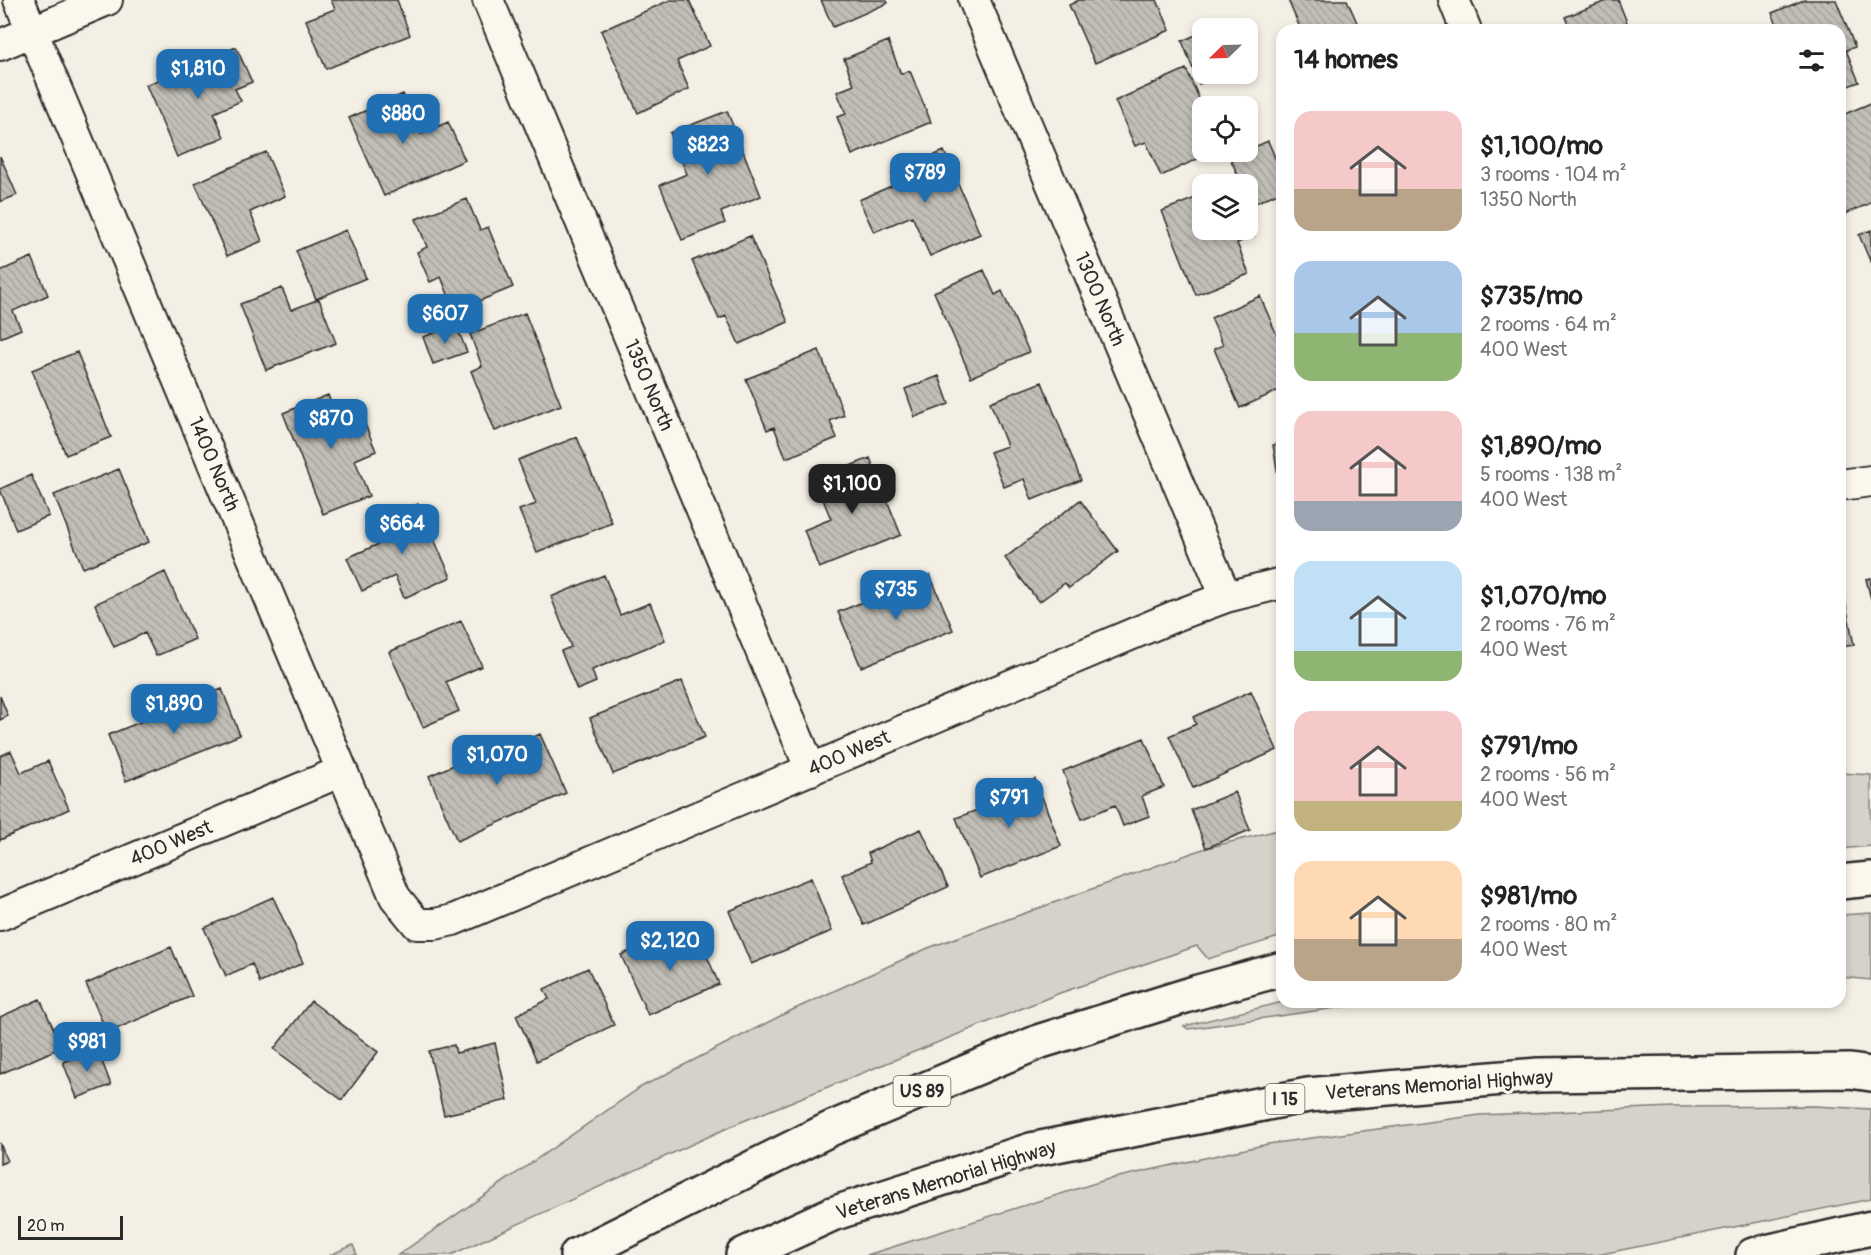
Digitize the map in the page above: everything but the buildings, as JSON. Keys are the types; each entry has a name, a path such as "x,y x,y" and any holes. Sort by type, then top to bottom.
{"highway":[{"path":"1846,881 1871,879"},
{"name":"US 89","path":"577,1255 830,1129 1041,1041 1198,992 1276,971"},
{"name":"Veterans Memorial Highway","path":"743,1255 832,1214 1030,1150 1308,1095 1538,1075 1860,1073"},
{"path":"1753,1255 1871,1228"}],"street":[{"name":"1400 North","path":"19,0 395,897 417,924"},
{"path":"0,45 107,0"},
{"name":"1350 North","path":"488,0 811,770"},
{"name":"1300 North","path":"974,0 1226,597"},
{"path":"1454,0 1464,24"},
{"path":"1846,484 1871,481"},
{"name":"400 West","path":"417,924 435,924 453,920 1226,597 1276,584"},
{"name":"400 West","path":"0,915 342,771"}],"shaded area":[{"path":"1846,773 1871,775 1871,846 1846,848"},
{"path":"1276,831 1276,938 1208,959 1197,946 1060,993 736,1124 451,1255 398,1255 641,1087 788,1012 928,948 1203,849"},
{"path":"1871,913 1871,980 1846,978 1846,915"},
{"path":"1276,1004 1276,1008 1336,1008 1188,1029 1184,1026"},
{"path":"1814,1106 1871,1109 1871,1199 1597,1255 867,1255 1105,1180 1268,1144 1480,1115 1673,1107"},
{"path":"353,1245 357,1255 330,1255"}]}
